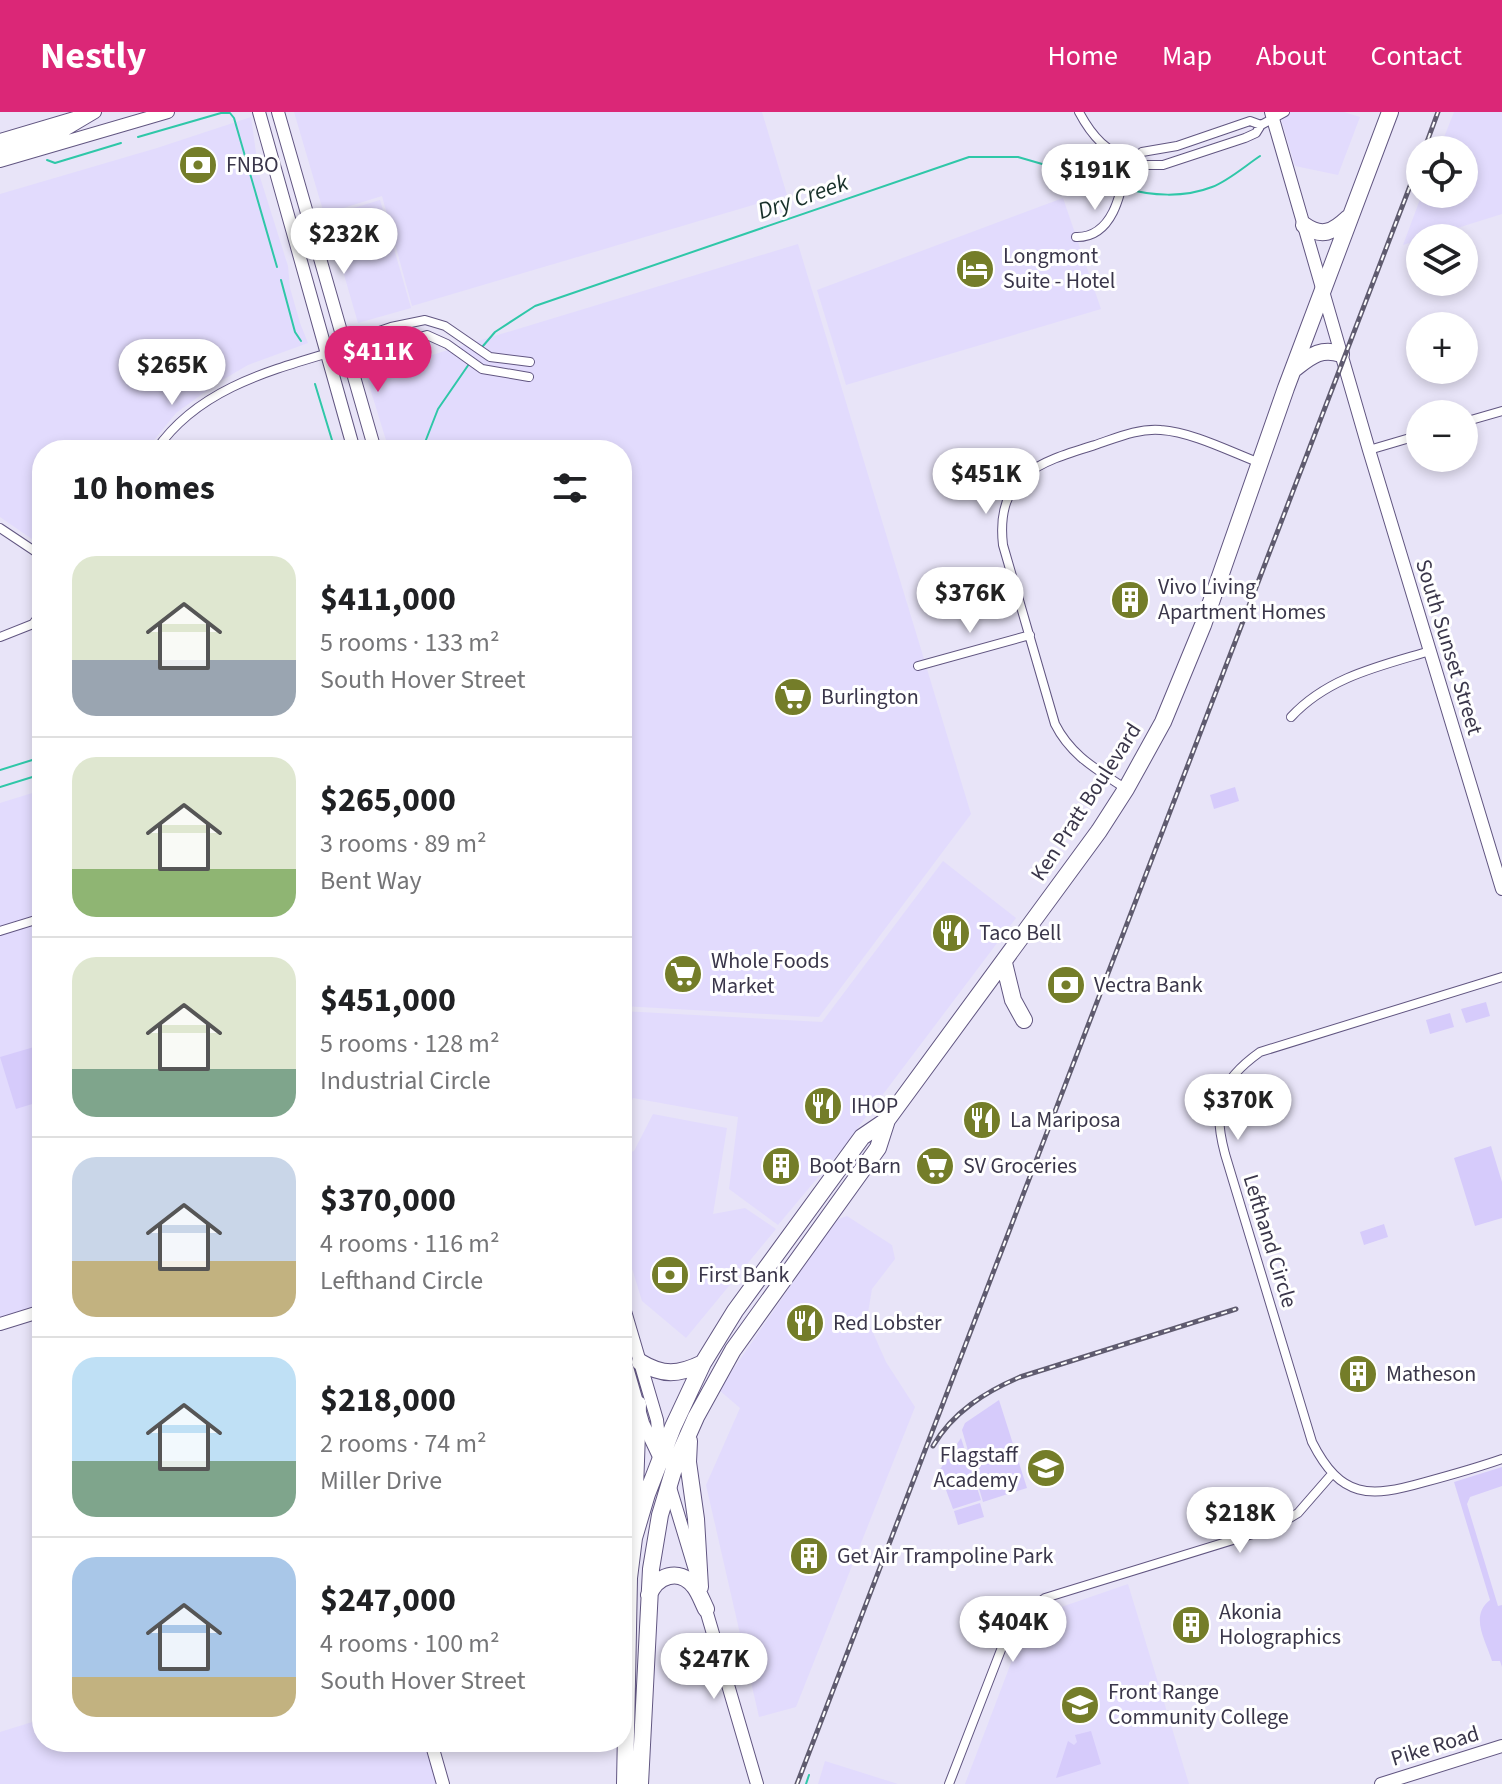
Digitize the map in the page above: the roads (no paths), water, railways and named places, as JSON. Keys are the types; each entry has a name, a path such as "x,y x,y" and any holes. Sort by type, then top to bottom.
{"highway":[{"name":"Ken Pratt Boulevard","path":"640,1784 648,1597 654,1546 669,1484 696,1417 748,1328 878,1148 887,1120 1004,963 1126,789 1152,744 1180,685 1292,370 1390,112"},
{"path":"1304,225 1314,232 1331,232 1352,214"},
{"path":"1292,370 1320,351 1341,354"},
{"path":"1004,963 1013,1000 1024,1020"},
{"name":"Ken Pratt Boulevard","path":"634,1538 661,1458 687,1393 703,1363 735,1311 862,1137 887,1120"},
{"path":"640,1362 667,1374 703,1363"},
{"path":"632,1559 638,1404"},
{"path":"696,1417 689,1441 688,1462 696,1519 700,1587"},
{"path":"648,1597 657,1581 678,1575 688,1579 696,1588 706,1609"},
{"path":"625,1752 625,1784"}],"main road":[{"path":"0,140 96,112"},
{"path":"0,151 63,131 96,112"},
{"path":"0,161 168,112"},
{"path":"259,112 351,440"},
{"path":"278,112 372,440"},
{"name":"South Sunset Street","path":"1268,119 1323,287 1502,889"},
{"name":"South Sunset Street","path":"1347,373 1359,416"},
{"path":"0,1324 32,1314"},
{"path":"632,1335 657,1420 661,1458"},
{"path":"632,1384 643,1423 661,1458 757,1784"},
{"name":"Pike Road","path":"1381,1784 1416,1779 1502,1746"},
{"path":"434,1752 443,1784"}],"street":[{"path":"1079,112 1098,140 1141,165 1163,165 1245,138 1256,133 1268,119"},
{"path":"1076,237 1087,237 1111,218 1132,158 1142,152 1177,146 1285,112"},
{"path":"165,440 186,416 217,395 266,372 345,348 353,340 391,327 425,320 445,326 490,357 530,362"},
{"path":"345,348 356,354 427,335 439,339 482,369 529,377"},
{"path":"1478,418 1502,411"},
{"path":"1126,789 1076,755 1055,724 1003,545 1001,527 1009,493 1029,470 1044,461 1149,430 1177,432 1261,464"},
{"path":"1369,450 1406,439"},
{"path":"0,528 32,549"},
{"path":"0,637 32,624"},
{"path":"918,666 1030,635"},
{"path":"1291,717 1332,684 1364,670 1430,651"},
{"path":"0,931 32,921"},
{"name":"Lefthand Circle","path":"1332,1474 1312,1442 1225,1154 1217,1116 1223,1090 1238,1068 1260,1052 1502,977"},
{"path":"949,1784 1006,1637 1024,1612 1045,1598 1275,1527 1298,1513 1332,1474 1359,1490 1391,1492 1502,1459"}],"waterway":[{"path":"138,137 230,113 277,267"},
{"path":"47,160 55,163 121,143"},
{"name":"Dry Creek","path":"1124,188 1168,195 1201,191 1224,181 1260,156"},
{"name":"Dry Creek","path":"483,346 495,332 535,306 969,157 1018,157 1118,186"},
{"path":"281,280 295,332 301,341"},
{"name":"Dry Creek","path":"426,440 438,409 469,364"},
{"path":"315,384 332,440"},
{"name":"Dry Creek","path":"0,770 32,760"},
{"path":"0,787 32,777"},
{"path":"806,1784 809,1775"}],"railway":[{"path":"1429,136 1438,112"},
{"path":"797,1784 1406,196"},
{"path":"933,1446 950,1423 971,1404 1020,1377 1236,1309"}],"place":[{"name":"FNBO","path":"198,165"},
{"name":"Longmont Suite - Hotel","path":"975,269"},
{"name":"Vivo Living Apartment Homes","path":"1130,600"},
{"name":"Burlington","path":"793,697"},
{"name":"Taco Bell","path":"951,933"},
{"name":"Whole Foods Market","path":"683,974"},
{"name":"Vectra Bank","path":"1066,985"},
{"name":"IHOP","path":"823,1106"},
{"name":"La Mariposa","path":"982,1120"},
{"name":"Boot Barn","path":"781,1166"},
{"name":"SV Groceries","path":"935,1166"},
{"name":"First Bank","path":"670,1275"},
{"name":"Red Lobster","path":"805,1323"},
{"name":"Matheson","path":"1358,1374"},
{"name":"Flagstaff Academy","path":"1046,1468"},
{"name":"Get Air Trampoline Park","path":"809,1556"},
{"name":"Akonia Holographics","path":"1191,1625"},
{"name":"Front Range Community College","path":"1080,1705"}]}
